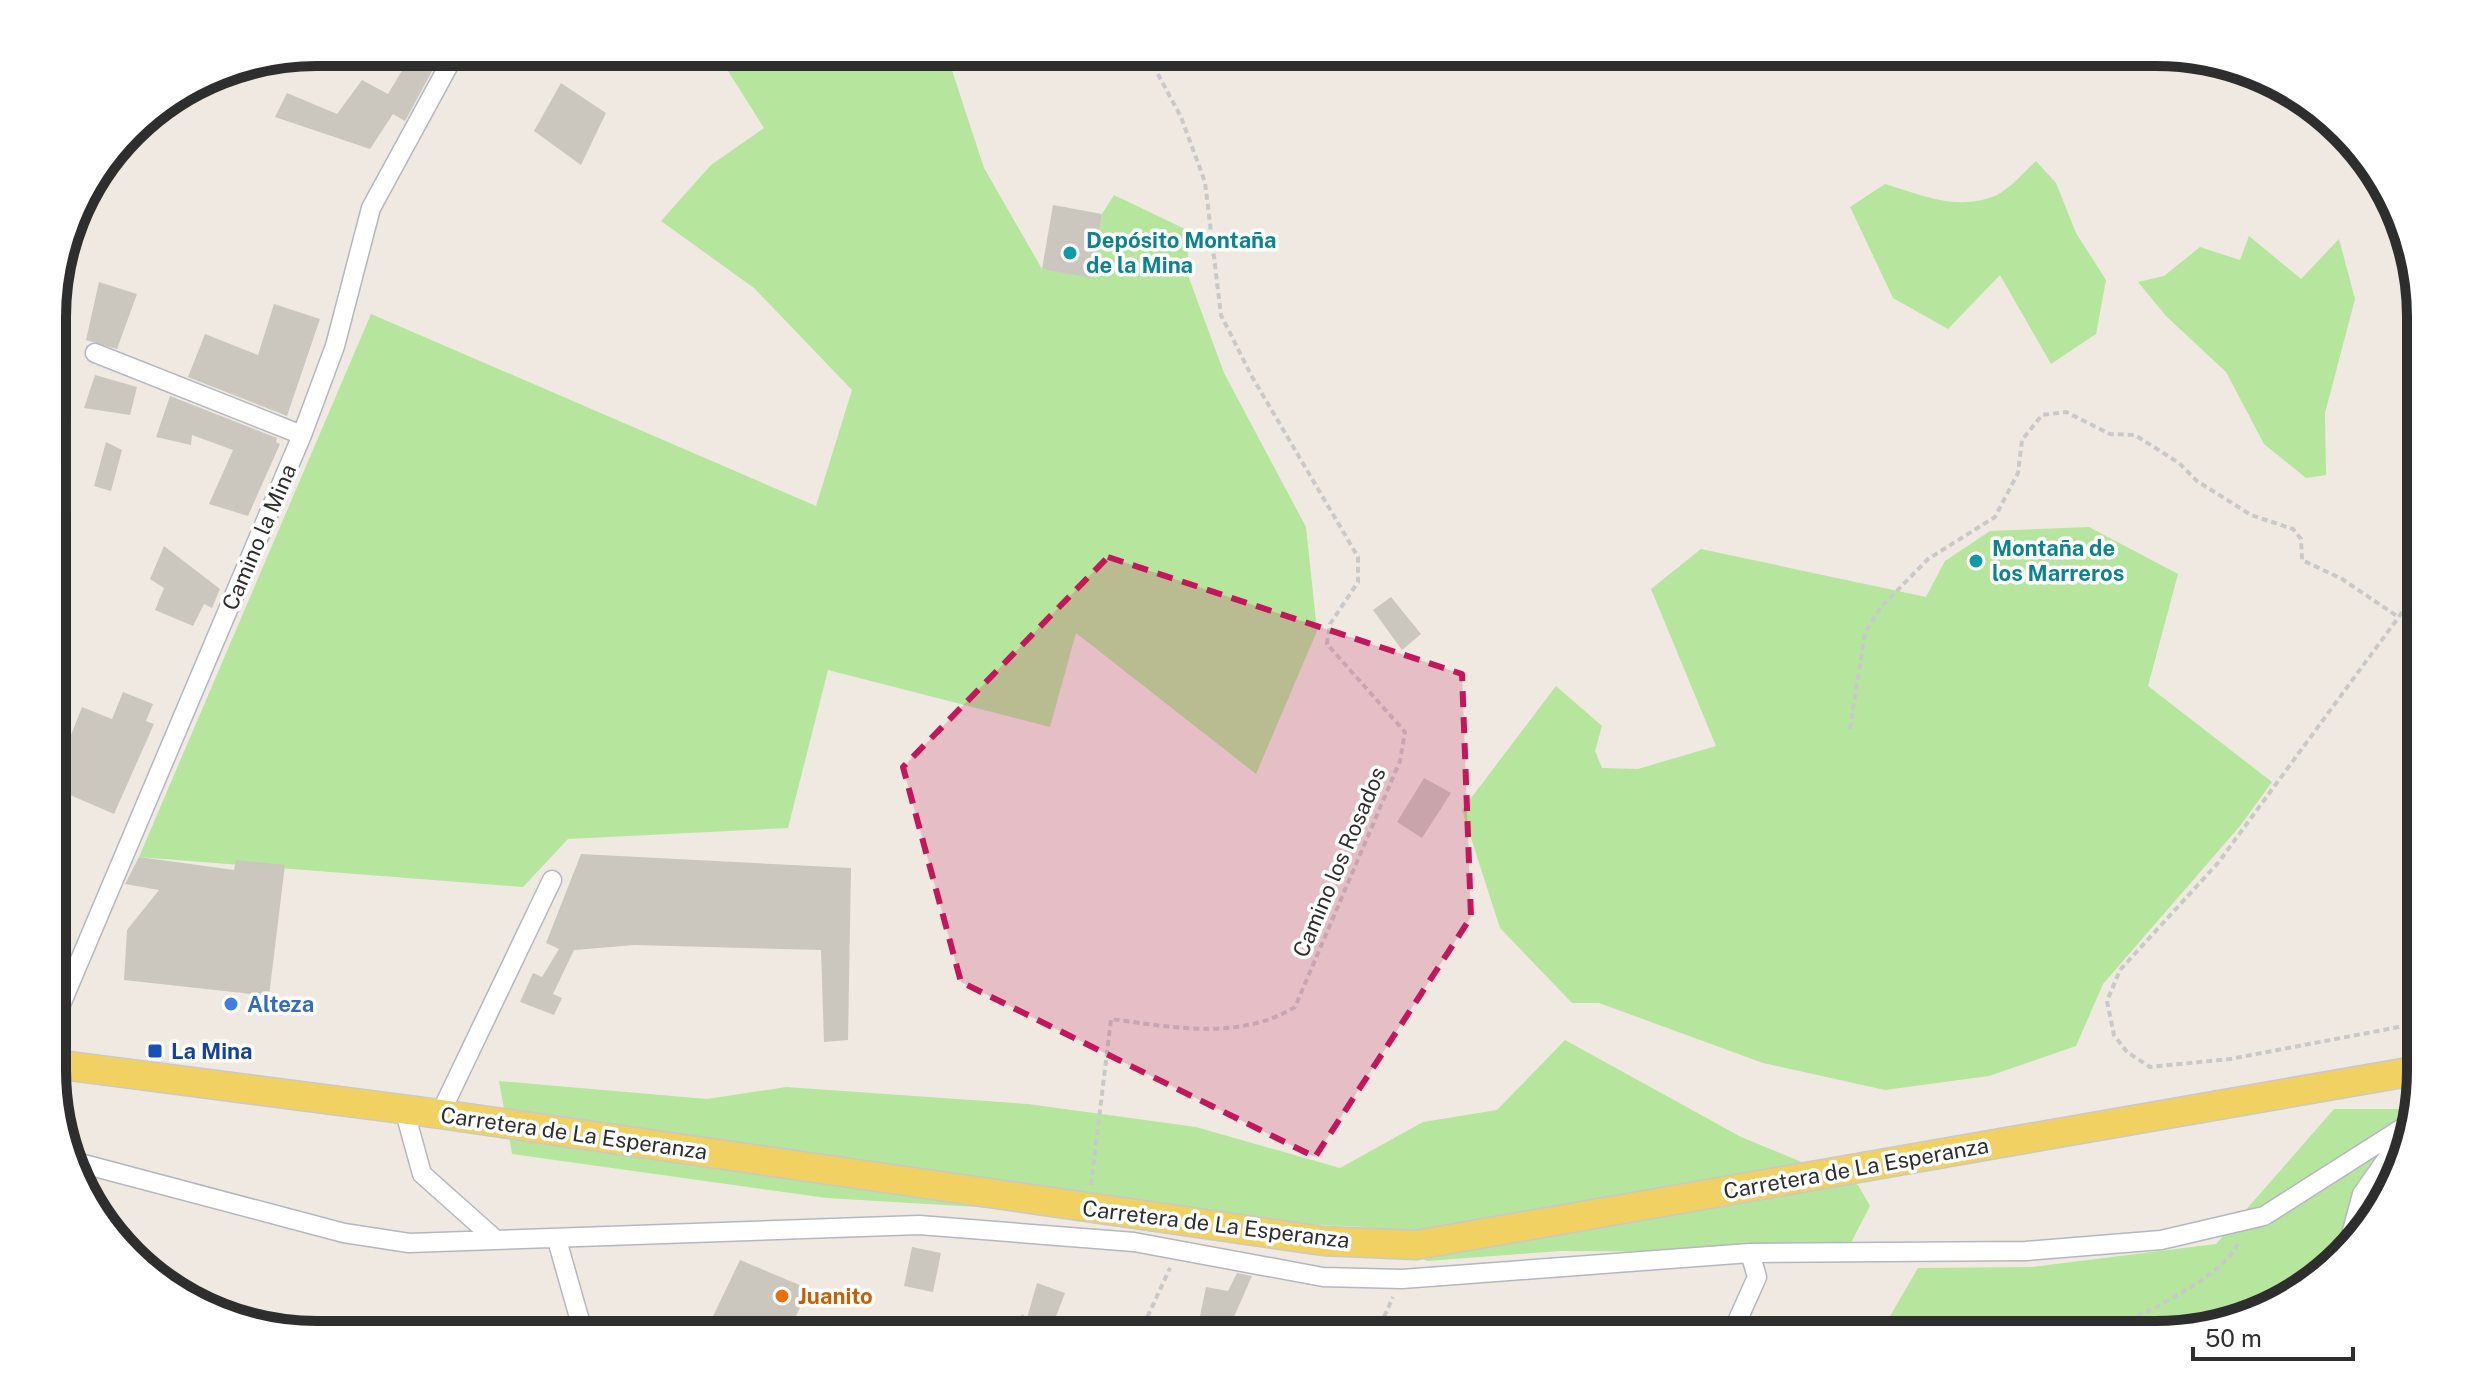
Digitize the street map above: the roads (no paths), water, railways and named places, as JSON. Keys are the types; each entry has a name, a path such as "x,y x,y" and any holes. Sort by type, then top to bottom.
{"main road":[{"name":"Carretera de La Esperanza","path":"66,1066 440,1114 1323,1241 1416,1245 2406,1072"}],"street":[{"name":"Camino la Mina","path":"66,993 302,435 335,346 371,208 448,67"},
{"path":"95,353 302,435"},
{"path":"440,1114 552,880"},
{"path":"404,1109 422,1174 495,1239"},
{"path":"85,1164 344,1233 409,1243 557,1240 732,1229 919,1225 1027,1231 1178,1250 1323,1277 1402,1279 1750,1253 2026,1251 2161,1240 2264,1216 2399,1130"},
{"path":"2354,1224 2362,1194 2393,1150"},
{"path":"557,1240 578,1321"},
{"path":"1738,1320 1757,1277 1750,1253"}],"place":[{"name":"Depósito Montaña de la Mina","path":"1070,253"},
{"name":"Montaña de los Marreros","path":"1976,561"},
{"name":"Alteza","path":"231,1004"},
{"name":"La Mina","path":"155,1051"},
{"name":"Juanito","path":"782,1296"}]}
